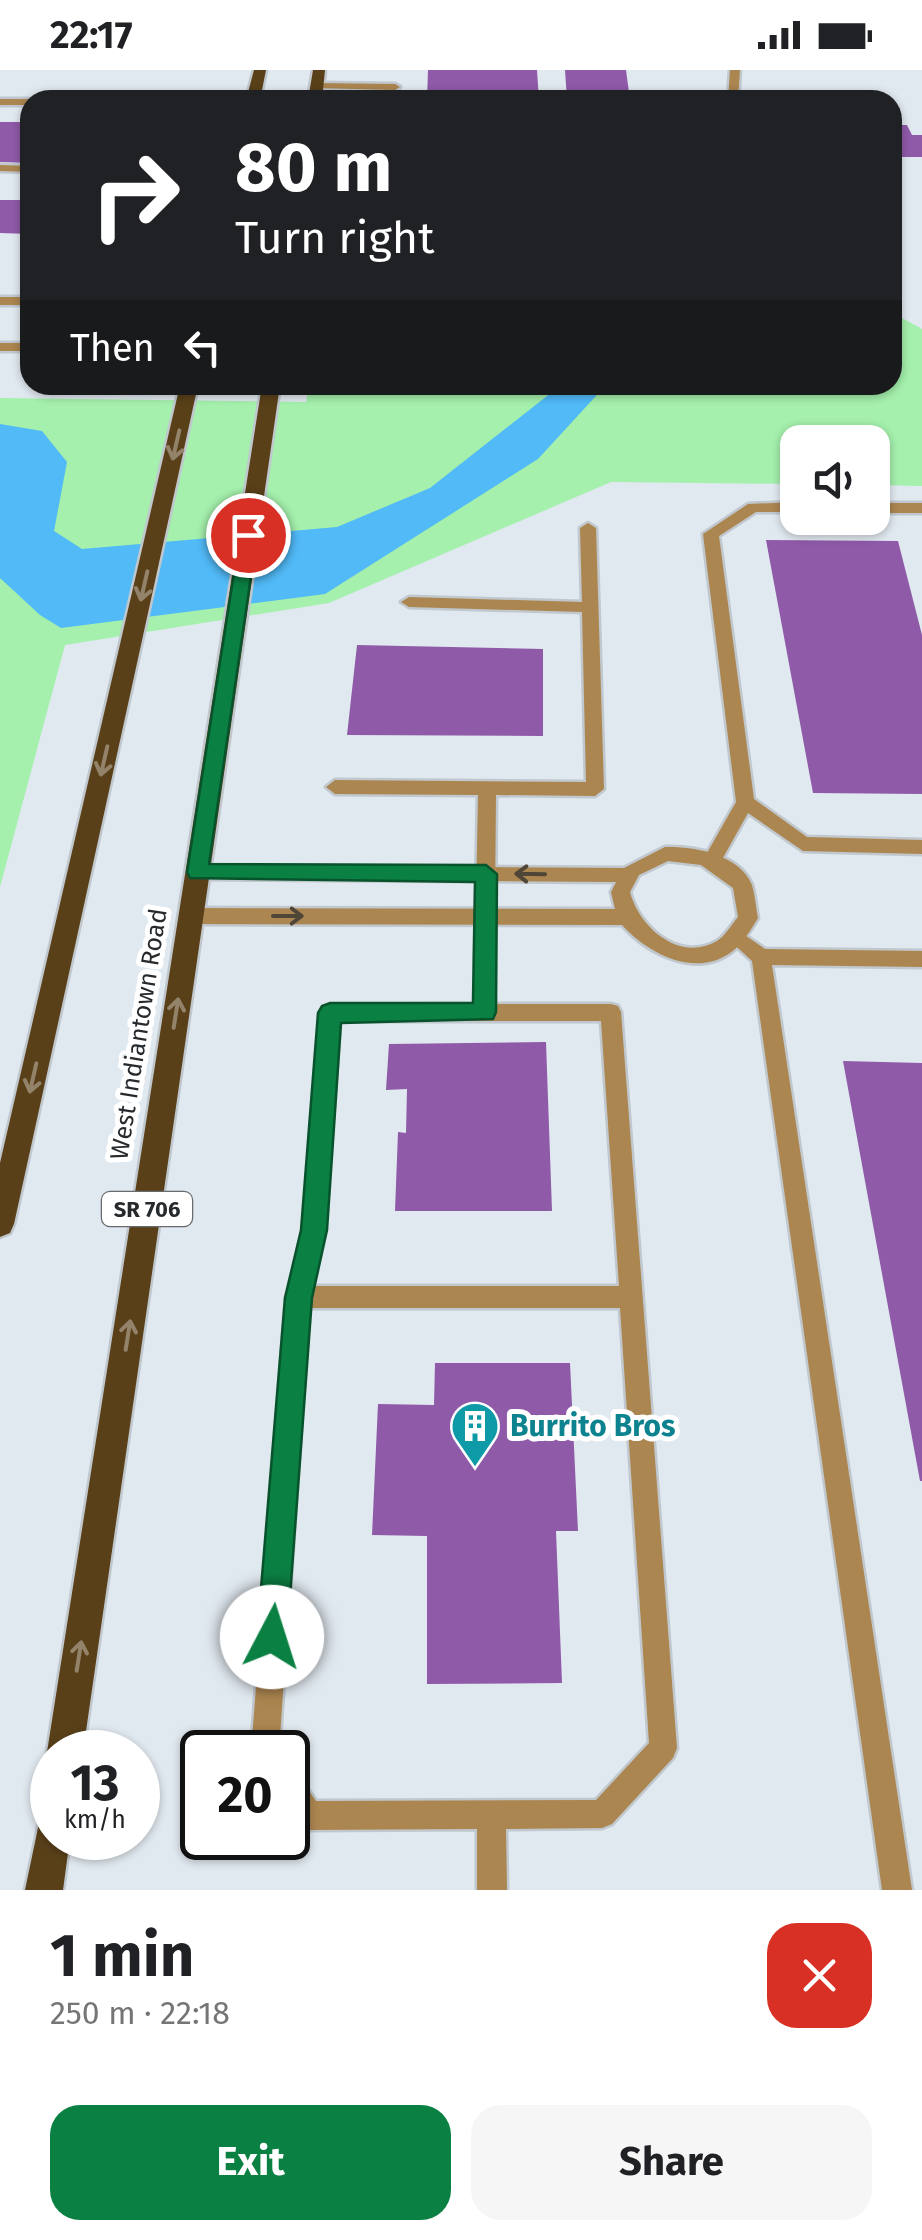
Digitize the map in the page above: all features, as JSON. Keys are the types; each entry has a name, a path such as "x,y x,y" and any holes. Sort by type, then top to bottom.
{"main road":[{"path":"0,1224 187,395"},
{"name":"West Indiantown Road","path":"68,1730 270,395"},
{"path":"44,1890 48,1860"}],"street":[{"path":"395,90 396,70"},
{"path":"356,90 395,87"},
{"path":"712,860 745,802 711,534 753,506 780,507"},
{"path":"890,508 922,508"},
{"path":"335,787 595,789 588,528"},
{"path":"409,602 590,607"},
{"path":"484,1012 487,788"},
{"path":"745,802 803,844 922,847"},
{"path":"665,854 696,855 712,860 734,876 747,896 748,918 736,938 712,951 683,954 654,946 624,917 621,891 628,875 650,858 665,854"},
{"path":"198,872 628,875"},
{"path":"190,916 624,917"},
{"path":"736,938 760,957 922,959"},
{"path":"760,957 896,1890"},
{"path":"267,1730 298,1298 314,1230 330,1013 612,1012 663,1748 602,1814 310,1816"},
{"path":"298,1298 631,1297"},
{"path":"492,1814 492,1890"}],"green space":[{"path":"902,318 922,329 922,486 890,485 890,425 780,425 780,484 611,482 329,603 65,645 0,887 0,398 306,402 307,395 902,395"}],"water":[{"path":"548,395 597,395 538,459 325,594 61,628 40,615 0,578 0,424 42,431 67,462 54,531 82,549 337,527 430,488"}],"building":[{"path":"428,70 537,70 538,90 427,90"},
{"path":"565,70 626,70 629,90 566,90"},
{"path":"0,122 20,122 20,163 0,162"},
{"path":"902,125 907,125 912,135 922,135 922,157 902,157"},
{"path":"0,200 20,200 20,234 0,233"},
{"path":"766,540 898,541 922,635 922,794 813,793"},
{"path":"357,645 543,649 543,736 347,735"},
{"path":"546,1042 552,1211 395,1211 398,1132 406,1133 407,1089 386,1090 389,1044"},
{"path":"843,1061 922,1063 922,1481 920,1481"},
{"name":"Burrito Bros","path":"435,1363 570,1363 578,1531 556,1531 562,1683 427,1684 427,1536 372,1535 378,1404 434,1405"}],"place":[{"name":"Burrito Bros","path":"475,1468"}],"route":[{"path":"248,535 198,872 486,874 484,1012 330,1013 314,1230 298,1298 272,1637"}]}
